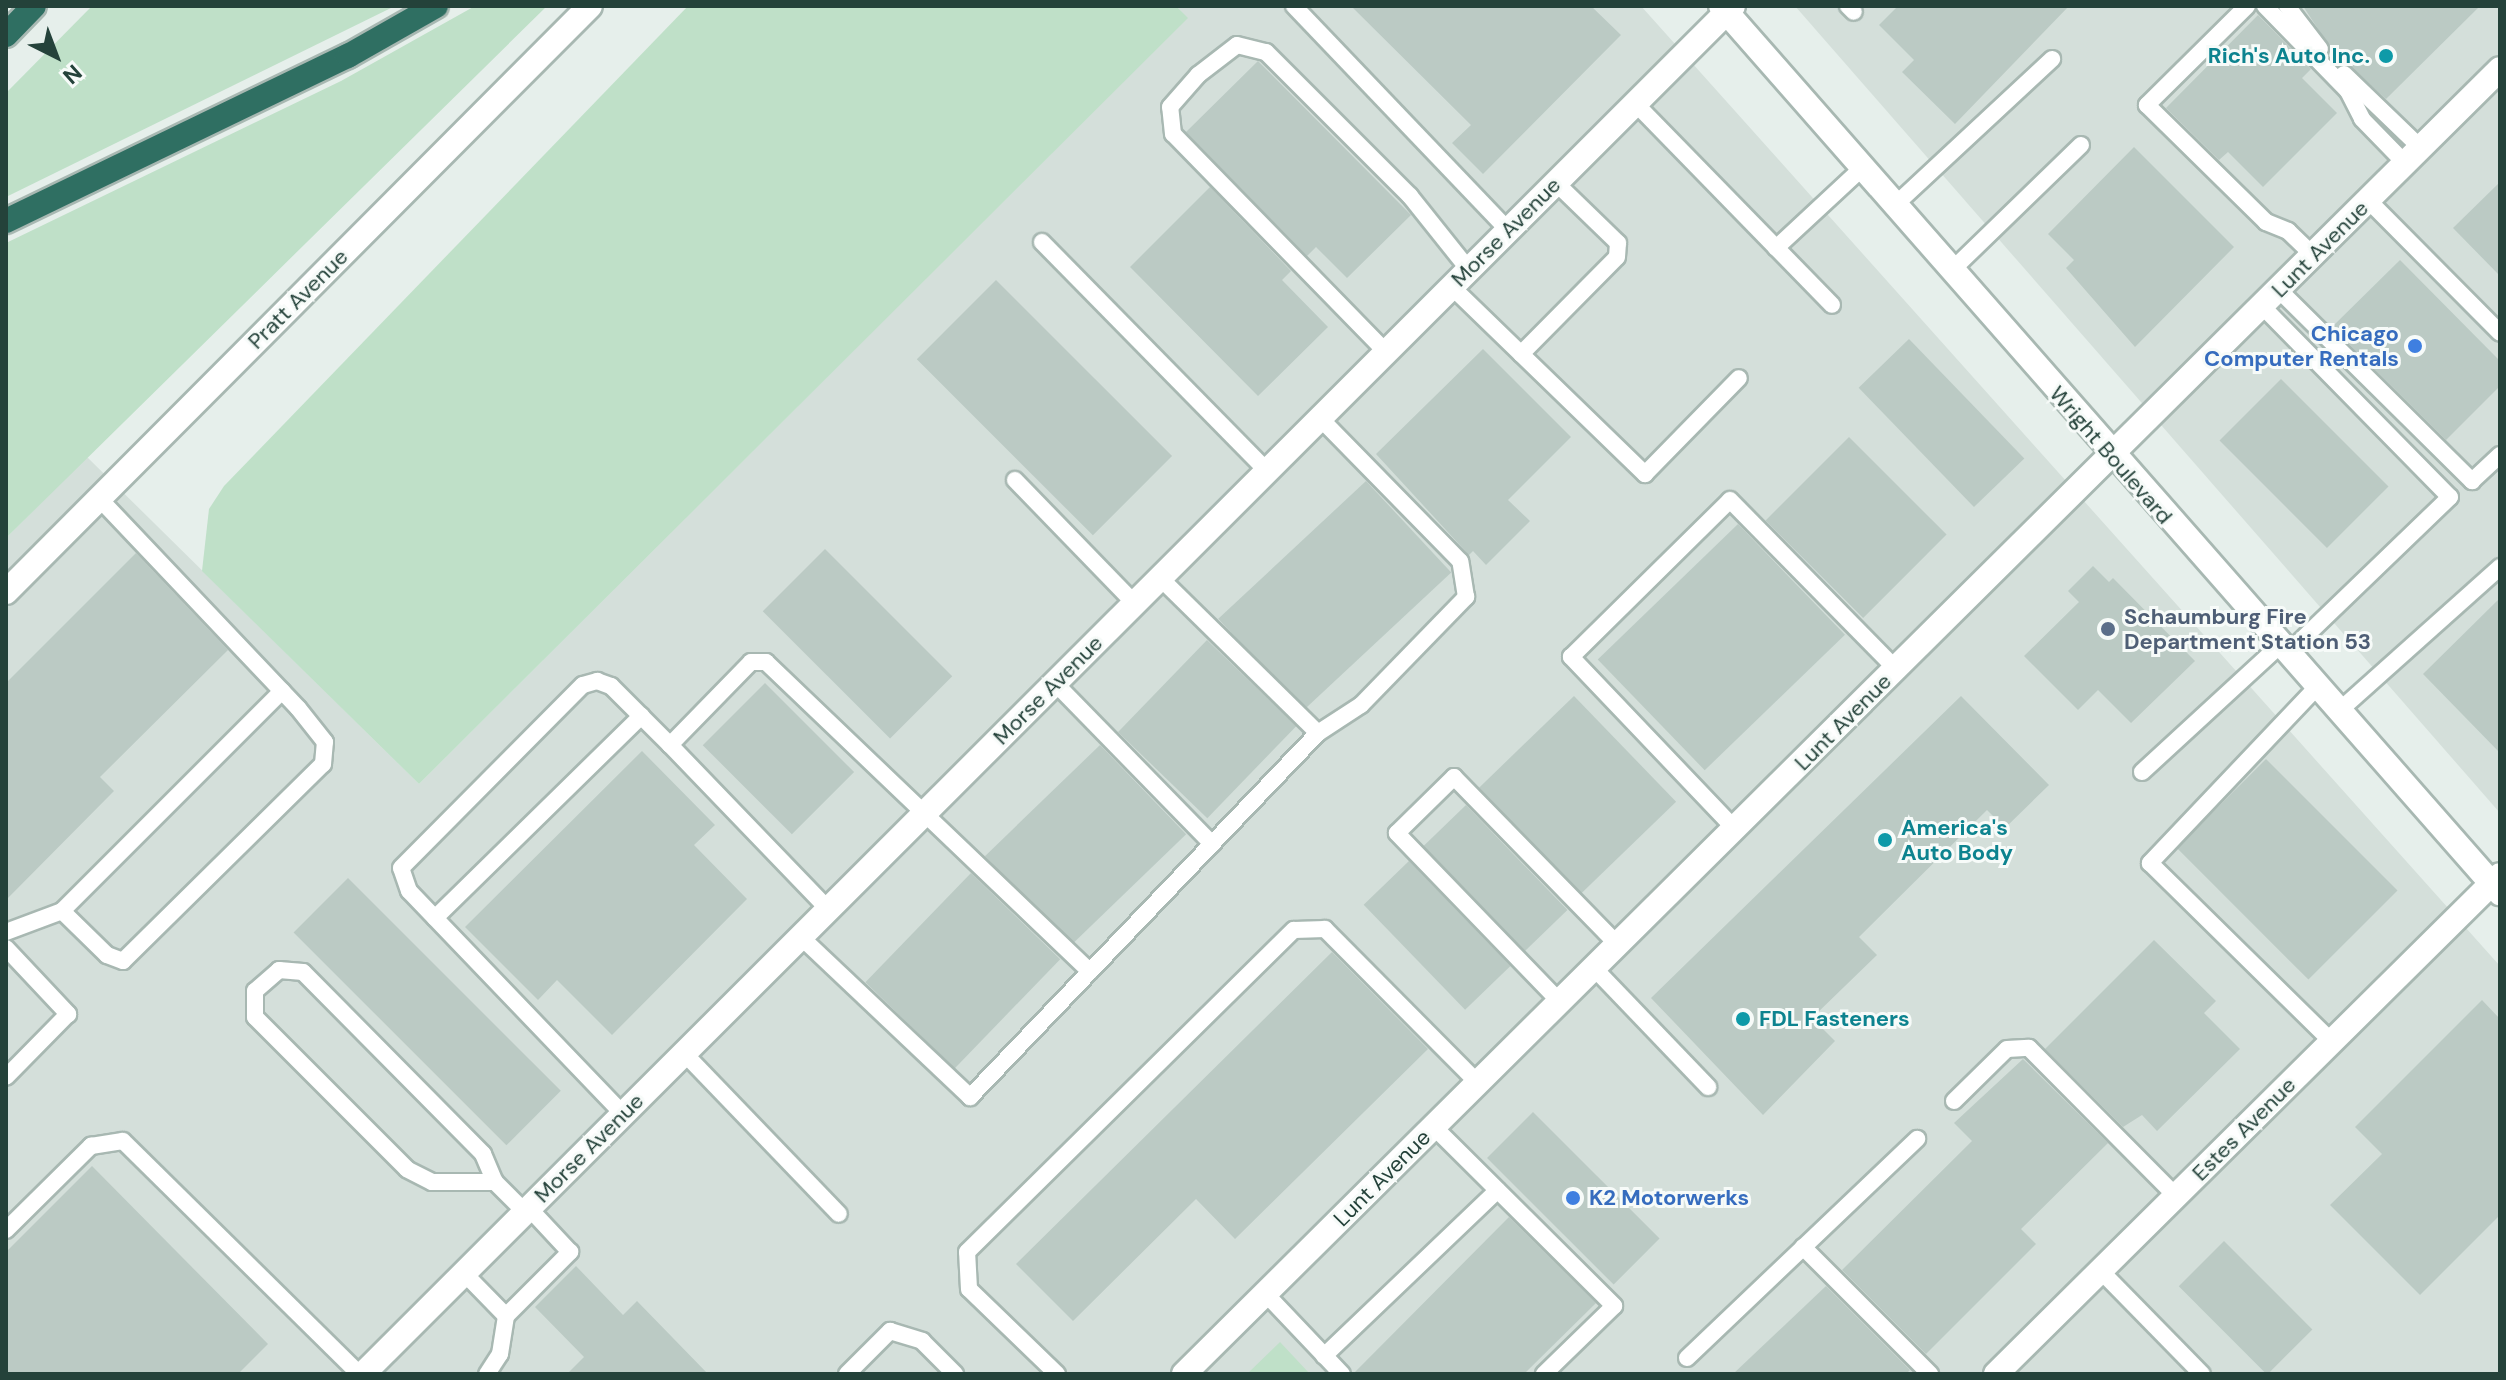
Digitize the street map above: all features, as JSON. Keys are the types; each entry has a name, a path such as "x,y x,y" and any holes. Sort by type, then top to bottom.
{"highway":[{"path":"6,35 34,6"},
{"path":"6,221 348,56 436,6"}],"street":[{"name":"Pratt Avenue","path":"6,592 590,6"},
{"name":"Morse Avenue","path":"361,1374 1556,183 1723,8"},
{"name":"Wright Boulevard","path":"1723,8 2112,456 2497,884"},
{"name":"Lunt Avenue","path":"1184,1374 2500,69"},
{"name":"Estes Avenue","path":"1996,1374 2332,1042 2497,884"}],"lane":[{"path":"1294,6 1508,230"},
{"path":"2247,6 2147,105 2266,222 2288,231 2313,255"},
{"path":"2265,6 2348,91 2362,119 2413,156"},
{"path":"2287,6 2324,55 2413,156"},
{"path":"1386,352 1173,134 1170,107 1198,75 1237,45 1266,52 1410,196 1460,278 1521,354 1645,474 1739,378"},
{"path":"1894,206 2052,59"},
{"path":"1635,103 1832,305"},
{"path":"1951,271 2081,145"},
{"path":"1776,248 1861,169"},
{"path":"1521,354 1617,257 1618,243 1556,183"},
{"path":"2368,200 2500,333"},
{"path":"1042,242 1267,471"},
{"path":"2270,298 2472,481 2500,455"},
{"path":"2142,772 2284,649 2450,497 2270,298"},
{"path":"801,937 970,1097 1318,733 1361,705 1466,597 1460,561 1320,418"},
{"path":"1015,480 1134,603"},
{"path":"62,911 107,955 123,961 323,764 325,742 282,691 99,498"},
{"path":"1735,829 1571,657 1616,612 1730,500 1896,669"},
{"path":"2339,711 2499,564"},
{"path":"1160,578 1318,733"},
{"path":"670,745 751,662 761,660 1090,972"},
{"path":"623,1114 409,891 401,868 583,685 597,681 611,686 828,909"},
{"path":"1055,683 1212,844"},
{"path":"2317,687 2150,863 2332,1042"},
{"path":"6,932 62,911 282,691"},
{"path":"435,918 641,716"},
{"path":"1560,1002 1397,833 1454,777 1618,945"},
{"path":"1057,1374 969,1289 967,1252 1294,930 1325,929 1478,1083"},
{"path":"6,948 68,1014 6,1077"},
{"path":"1594,968 1708,1087"},
{"path":"487,1374 500,1354 506,1316 570,1252 495,1182 483,1154 303,972 279,970 255,991 255,1017 407,1169 432,1182 495,1182"},
{"path":"1954,1101 2007,1049 2029,1048 2176,1196"},
{"path":"684,1053 839,1214"},
{"path":"1434,1127 1614,1306 1544,1374"},
{"path":"1687,1358 1917,1139"},
{"path":"6,1230 91,1146 123,1141 361,1374"},
{"path":"1324,1356 1498,1190"},
{"path":"1803,1247 1930,1374"},
{"path":"2101,1271 2202,1374"},
{"path":"464,1273 506,1316"},
{"path":"1265,1293 1342,1374"},
{"path":"847,1374 890,1331 922,1341 955,1374"}],"shaded area":[{"path":"1176,6 1641,6 2500,966 2500,1374 6,1374 6,538 87,457 419,784 1187,18"},
{"path":"1795,6 2500,6 2500,813"}],"green space":[{"path":"92,6 395,6 6,197 6,93"},
{"path":"475,6 547,6 6,538 6,243 341,81"},
{"path":"688,6 1176,6 1188,18 419,784 202,571 209,509 224,486"},
{"path":"1280,1342 1310,1374 1247,1374"}],"building":[{"path":"1351,6 1591,6 1621,35 1483,174 1452,143 1471,125"},
{"path":"1898,6 2069,6 1955,124 1902,72 1914,60 1879,25"},
{"name":"Rich's Auto Inc.","path":"2303,6 2480,6 2386,99 2331,49"},
{"path":"2258,15 2311,69 2302,78 2337,113 2263,187 2228,152 2219,160 2166,108"},
{"path":"1258,61 1411,215 1347,278 1316,247 1307,256 1186,132"},
{"path":"2134,147 2234,247 2135,347 2066,268 2074,260 2048,234"},
{"path":"2500,182 2500,276 2453,228"},
{"path":"1210,187 1291,271 1282,280 1328,327 1258,396 1130,267"},
{"name":"Chicago Computer Rentals","path":"2400,260 2500,361 2500,386 2446,440 2332,327"},
{"path":"996,280 1172,456 1093,535 917,359"},
{"path":"1909,339 2024,458 1974,507 1859,388"},
{"path":"1483,349 1571,437 1508,500 1530,521 1486,565 1473,551 1469,555 1376,454"},
{"path":"2281,379 2388,486 2327,548 2219,441"},
{"path":"1849,437 1947,535 1863,618 1766,520"},
{"path":"1366,481 1451,572 1304,710 1218,619"},
{"path":"1738,524 1845,635 1705,770 1598,659"},
{"path":"825,549 952,676 890,739 763,611"},
{"path":"136,553 228,650 100,777 114,791 6,900 6,683"},
{"name":"Schaumburg Fire Department Station 53","path":"2093,566 2109,582 2113,578 2195,661 2131,723 2098,690 2078,710 2024,656 2079,602 2068,591"},
{"path":"2500,598 2500,753 2423,674"},
{"path":"1207,640 1296,726 1207,818 1118,732"},
{"path":"765,683 854,772 792,834 703,745"},
{"path":"1574,696 1676,802 1581,893 1479,788"},
{"path":"1961,696 2049,785 2005,828 1987,810 1859,937 1877,955 1812,1018 1835,1041 1763,1115 1651,998"},
{"path":"1100,745 1186,834 1071,945 985,856"},
{"path":"642,751 715,825 694,845 747,899 612,1035 557,980 538,1000 465,927"},
{"path":"2266,759 2398,891 2308,980 2177,848"},
{"path":"1466,805 1567,910 1525,951 1424,846"},
{"path":"1409,861 1510,966 1465,1010 1364,905"},
{"path":"971,873 1060,959 955,1068 865,982"},
{"path":"348,878 561,1091 506,1145 294,932"},
{"path":"2154,940 2216,1001 2204,1013 2240,1049 2157,1131 2142,1115 2123,1127 2045,1049"},
{"path":"1332,952 1428,1049 1235,1239 1196,1199 1073,1321 1016,1264"},
{"path":"2482,1000 2500,1019 2500,1215 2420,1295 2330,1205 2382,1154 2355,1127"},
{"path":"2023,1059 2108,1143 2021,1229 2036,1244 1926,1354 1842,1270 1972,1141 1954,1123"},
{"name":"K2 Motorwerks","path":"1533,1112 1660,1239 1614,1285 1487,1158"},
{"path":"92,1166 268,1344 238,1374 6,1374 6,1252"},
{"path":"1509,1217 1596,1303 1524,1374 1353,1374"},
{"path":"2224,1241 2312,1329 2266,1374 2179,1286"},
{"path":"576,1266 623,1315 637,1301 708,1374 567,1374 584,1357 535,1307"},
{"path":"1826,1286 1910,1370 1906,1374 1733,1374"}],"place":[{"name":"Rich's Auto Inc.","path":"2386,56"},
{"name":"Chicago Computer Rentals","path":"2415,346"},
{"name":"Schaumburg Fire Department Station 53","path":"2108,629"},
{"name":"America's Auto Body","path":"1885,840"},
{"name":"FDL Fasteners","path":"1743,1019"},
{"name":"K2 Motorwerks","path":"1573,1198"}]}
